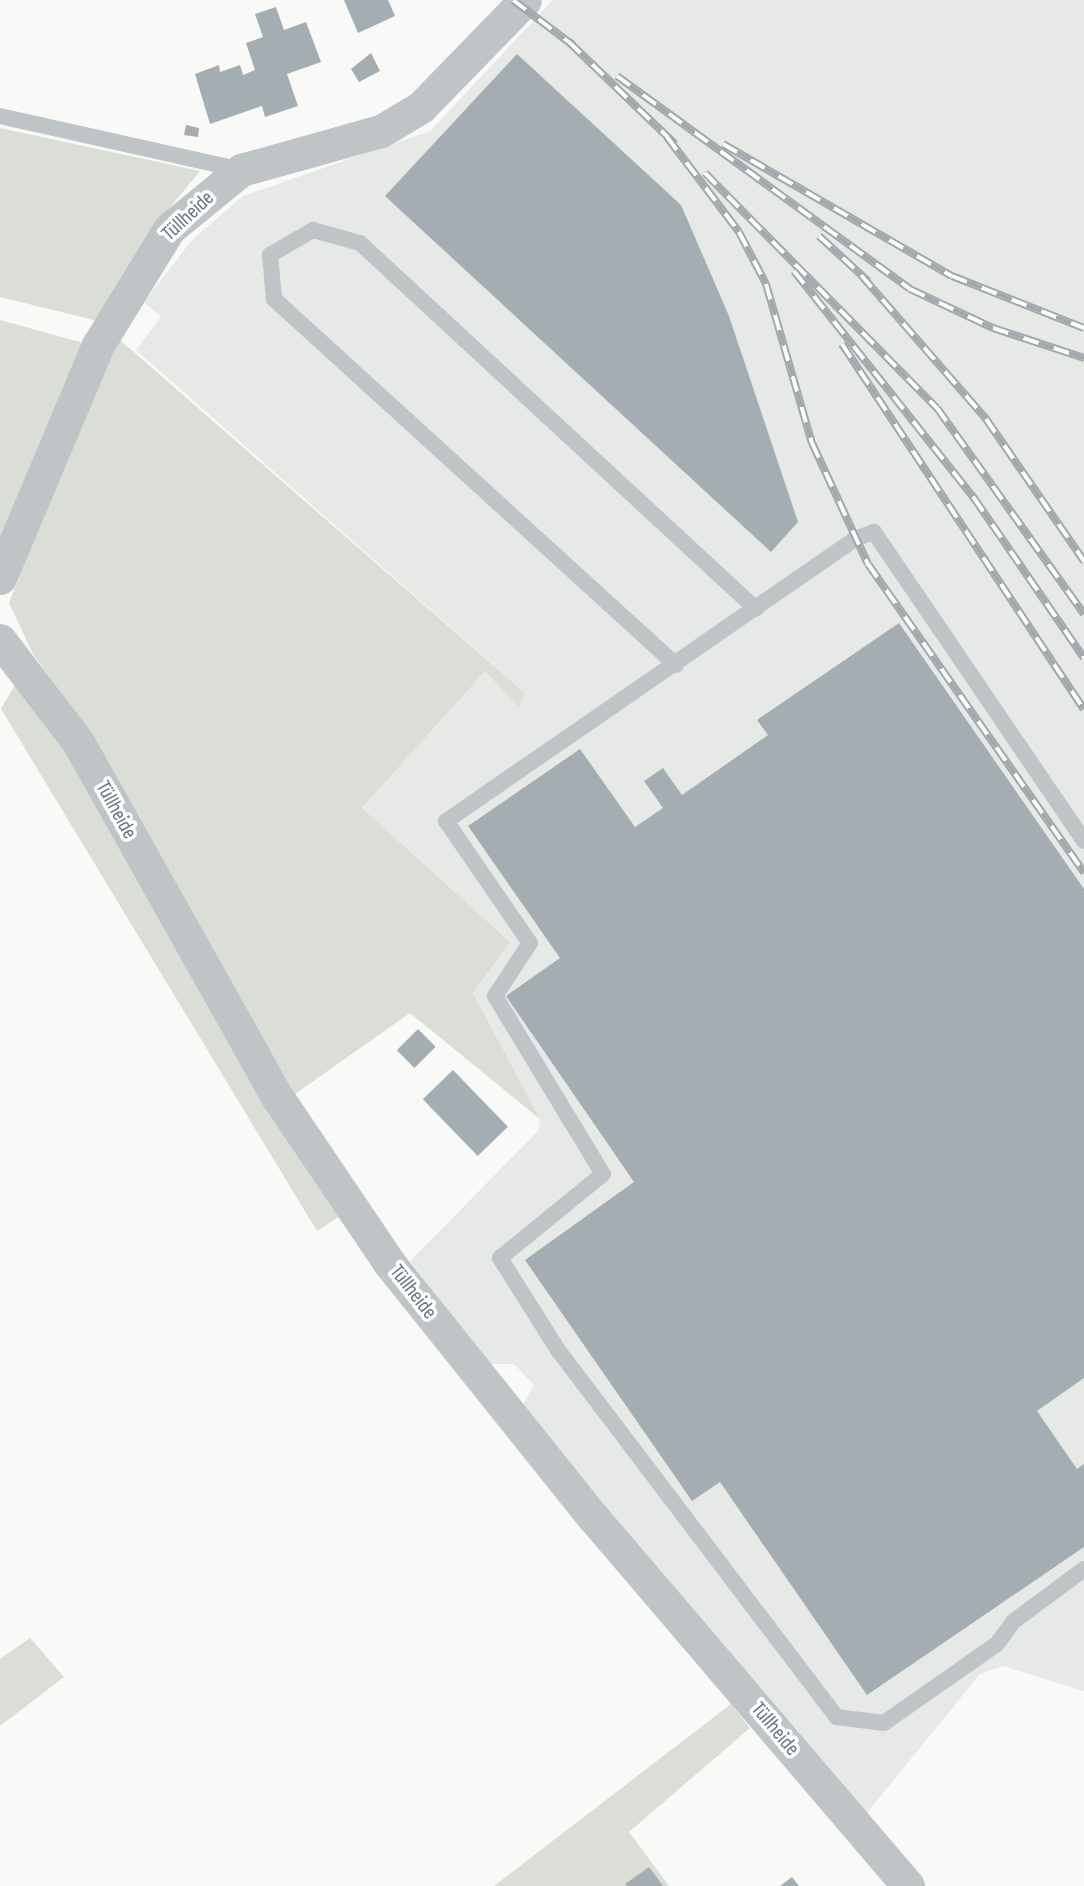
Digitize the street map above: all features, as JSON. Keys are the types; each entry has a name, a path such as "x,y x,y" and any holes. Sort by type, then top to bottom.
{"street":[{"name":"Tüllheide","path":"0,578 131,283 169,229 241,170 381,131 457,76 525,0"},
{"name":"Tüllheide","path":"0,640 78,742 278,1098 390,1264 593,1517 908,1886"}],"lane":[{"path":"0,116 241,170"},
{"path":"676,665 274,299 270,255 313,230 360,243 756,609"},
{"path":"1084,841 874,532 756,609 446,821 530,943 495,996 603,1174 500,1258 558,1350 837,1717 884,1723 997,1644 1014,1621 1084,1569"}],"shaded area":[{"path":"553,0 1084,0 1084,1691 1003,1666 980,1674 866,1814 522,1407 534,1385 514,1364 490,1364 410,1261 538,1131 540,1119 473,993 510,942 362,808 485,670 519,706 525,693 136,350 161,317 144,302 192,240 243,196 430,131"},
{"path":"0,128 200,171 159,221 98,321 0,297"},
{"path":"0,320 87,344 0,545"},
{"path":"120,340 525,693 519,707 485,671 362,808 510,942 473,993 540,1119 410,1013 295,1094 87,731 33,654 9,603 92,393"},
{"path":"18,680 68,750 341,1215 317,1231 1,709"},
{"path":"30,1638 64,1677 0,1726 0,1659"},
{"path":"731,1704 750,1728 629,1832 669,1886 494,1886"}],"building":[{"path":"344,0 388,0 395,16 358,33"},
{"path":"276,7 284,30 306,22 321,62 287,74 298,106 265,117 262,106 210,124 195,74 219,65 220,72 240,65 243,75 255,70 246,43 263,37 255,14"},
{"path":"371,53 380,71 359,82 351,69"},
{"path":"517,54 681,205 729,316 798,522 771,552 385,196"},
{"path":"186,125 199,128 198,137 184,135"},
{"path":"899,623 1084,889 1084,1378 1037,1411 1077,1469 1084,1464 1084,1547 867,1695 720,1482 692,1501 525,1260 634,1182 506,996 560,958 468,826 580,749 635,827 663,808 644,781 663,768 682,795 768,735 757,720"},
{"path":"418,1029 436,1047 414,1068 397,1050"},
{"path":"453,1070 508,1127 478,1156 423,1099"},
{"path":"649,1867 663,1886 625,1884"},
{"path":"792,1877 799,1886 780,1886"}],"railway":[{"path":"513,0 574,46"},
{"path":"569,42 675,144"},
{"path":"617,76 910,289 993,328 1084,358"},
{"path":"667,137 739,232 766,284 812,443 868,564 1084,873"},
{"path":"723,144 952,276 1084,328"},
{"path":"705,173 937,408 1084,614"},
{"path":"819,236 868,281"},
{"path":"794,271 974,498 1084,658"},
{"path":"861,275 986,419 1084,561"},
{"path":"842,344 1084,709"}]}
